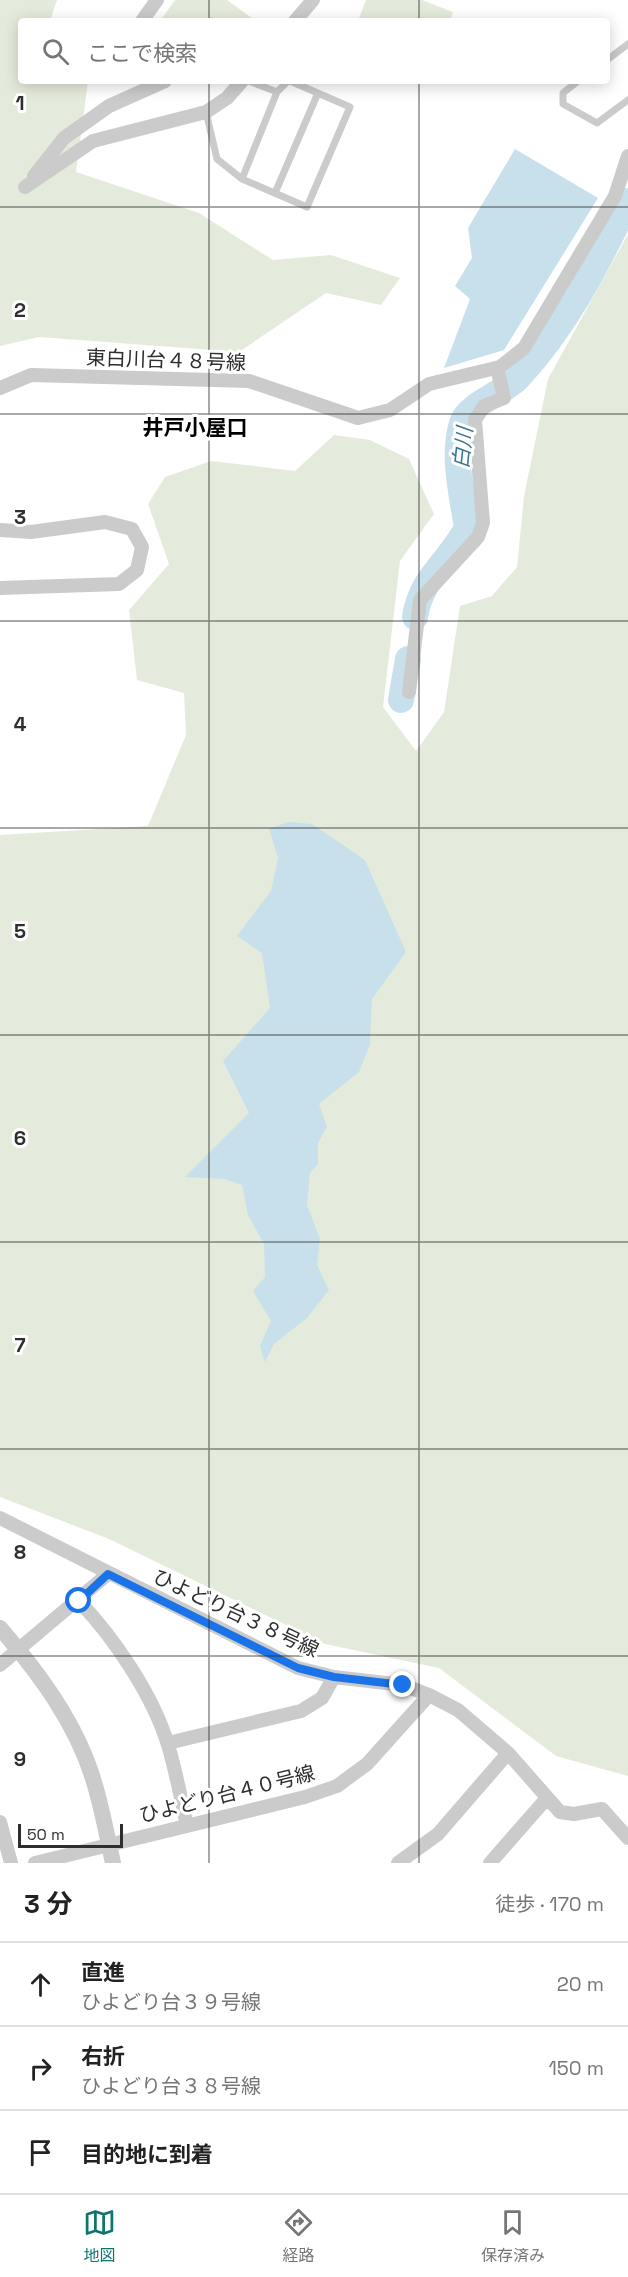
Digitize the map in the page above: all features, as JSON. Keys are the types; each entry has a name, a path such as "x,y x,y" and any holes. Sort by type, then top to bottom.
{"street":[{"path":"144,18 157,0"},
{"path":"298,18 313,0"},
{"path":"158,84 109,106 64,138 25,187 93,141 206,112 228,98 240,84"},
{"name":"東白川台４８号線","path":"0,388 31,375 249,381 358,418 390,410 429,384 496,368 524,348 615,196 628,156"},
{"path":"409,692 420,600 478,537 483,523 475,420 484,406 504,398 496,368"},
{"path":"0,530 31,532 105,522 132,529 142,546 137,570 119,584 0,588"},
{"name":"ひよどり台３８号線","path":"0,1518 298,1668 334,1677 403,1685 429,1695 458,1710 508,1753 560,1812 574,1814 602,1809 628,1838"},
{"path":"0,1665 79,1601 108,1574"},
{"path":"79,1601 108,1632 139,1683 168,1743 187,1826"},
{"path":"0,1628 38,1674 74,1733 94,1780 113,1863"},
{"path":"168,1743 301,1711 322,1698 334,1677"},
{"name":"ひよどり台４０号線","path":"35,1863 305,1797 337,1786 367,1764 429,1695"},
{"path":"398,1863 438,1834 508,1753"},
{"path":"490,1863 548,1798"},
{"path":"0,1822 11,1863"}],"lane":[{"path":"610,58 628,44"},
{"path":"257,84 277,92"},
{"path":"242,179 277,92 286,84"},
{"path":"206,112 217,159 242,179 307,207 351,107 296,84"},
{"path":"573,84 563,93 562,104 597,123 628,100"},
{"path":"275,193 318,93"}],"green space":[{"path":"0,0 57,0 51,18 18,18 18,84 88,84 76,172 199,213 273,260 331,255 400,278 381,305 326,293 239,352 39,337 0,346"},
{"path":"175,0 227,0 252,18 162,18"},
{"path":"366,0 422,0 453,12 451,18 359,18"},
{"path":"628,234 628,1776 556,1756 439,1668 325,1644 109,1539 0,1497 0,835 148,826 186,735 184,693 137,680 129,610 169,564 148,504 165,477 211,461 295,471 334,435 370,440 409,459 434,514 400,561 383,707 416,751 444,712 460,606 492,596 517,567 524,496 548,379"}],"water":[{"path":"515,149 598,198 504,350 444,368 470,299 455,286 472,258 468,228"},
{"path":"288,822 312,824 365,860 406,952 372,999 370,1044 359,1072 319,1104 327,1127 318,1143 318,1164 310,1173 307,1205 320,1239 317,1265 329,1290 307,1318 274,1344 265,1362 260,1346 271,1321 253,1291 265,1277 264,1244 248,1215 242,1185 224,1179 185,1177 249,1113 223,1061 270,1008 262,953 237,936 271,891 278,858 269,829"}],"waterway":[{"name":"白川","path":"415,617 423,591 467,528 458,462 462,423 471,410 518,378 552,337 580,294 628,201"},
{"name":"白川","path":"401,700 408,659"}],"district":[{"name":"井戸小屋口","path":"195,428"}],"route":[{"path":"79,1601 108,1574 298,1668 334,1677 403,1685"}]}
